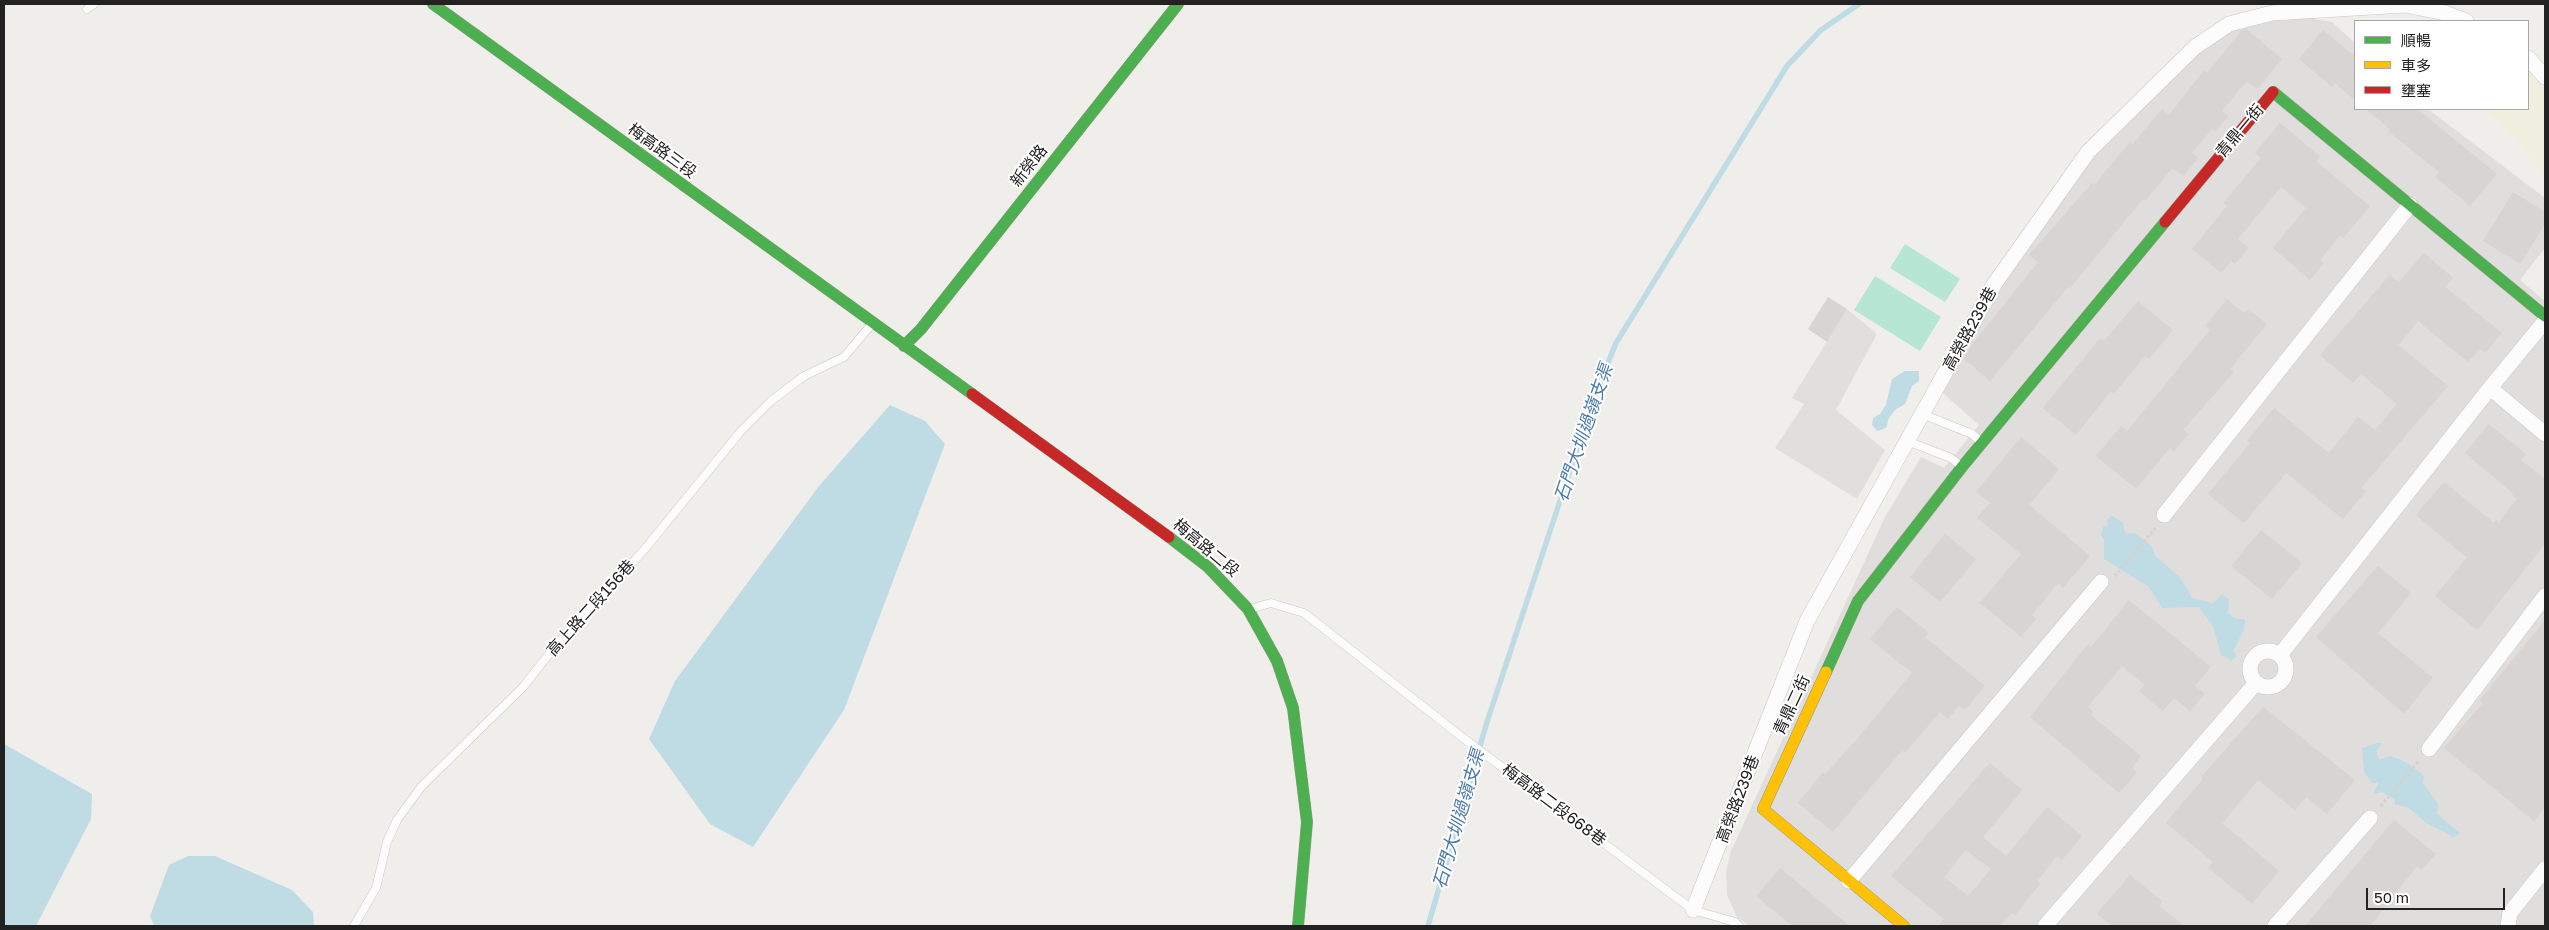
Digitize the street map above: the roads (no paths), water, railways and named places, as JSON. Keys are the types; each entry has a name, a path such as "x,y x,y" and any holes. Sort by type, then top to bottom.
{"street":[{"name":"梅高路三段","path":"434,4 873,323"},
{"name":"新榮路","path":"904,346 921,329 1178,4"},
{"name":"高榮路239巷","path":"1694,910 1807,621 1995,283 2088,152 2195,47 2229,24 2272,13 2405,5 2445,13 2463,20"},
{"path":"2529,59 2545,77"},
{"name":"青鼎一街","path":"1982,442 2273,92 2545,316"},
{"path":"2164,515 2410,205"},
{"path":"2280,654 2545,321"},
{"name":"梅高路二段","path":"873,323 1173,540 1208,567 1248,609 1277,661 1293,708 1307,822 1298,926"},
{"path":"2490,388 2545,434"},
{"path":"1962,467 1982,442"},
{"name":"青鼎二街","path":"1904,926 1762,809 1858,600 1962,467"},
{"path":"1849,881 2101,582"},
{"path":"2429,749 2545,596"},
{"path":"2263,651 2280,654 2286,665 2284,678 2274,686 2268,687 2256,683 2252,679 2250,668 2254,657 2263,651"},
{"path":"2045,926 2256,683"},
{"path":"2275,926 2370,818"},
{"path":"2509,920 2545,869"}],"lane":[{"path":"87,9 94,4"},
{"name":"高上路二段156巷","path":"354,926 376,888 387,842 397,820 421,787 523,687 553,649 644,550 742,431 771,401 804,376 844,357 873,323"},
{"path":"1922,414 1972,434 1982,442"},
{"path":"1907,441 1952,458 1962,467"},
{"name":"梅高路二段668巷","path":"1248,609 1271,603 1304,613 1467,741 1694,910 1735,922 1739,926"}],"water":[{"path":"1905,371 1919,371 1919,381 1912,386 1905,404 1895,410 1889,418 1886,428 1877,431 1872,425 1873,418 1880,414 1886,405 1892,379"},
{"path":"890,405 925,421 945,444 844,710 753,847 710,824 649,739 675,681 819,486"},
{"path":"2112,516 2123,523 2125,534 2135,533 2152,546 2155,556 2180,577 2192,598 2213,603 2222,595 2229,599 2228,614 2237,619 2245,619 2244,630 2233,651 2237,656 2231,660 2221,655 2213,626 2199,607 2162,608 2149,587 2104,559 2104,539 2101,535 2103,527 2108,525 2107,520"},
{"path":"2382,743 2376,751 2379,760 2391,756 2405,762 2421,773 2424,777 2423,783 2438,804 2437,814 2460,833 2454,837 2426,823 2409,808 2395,804 2395,800 2382,792 2373,794 2378,783 2372,783 2364,771 2362,748"},
{"path":"4,744 92,794 91,819 36,926 4,926"},
{"path":"188,856 215,856 292,890 313,912 314,926 154,926 150,916 169,865"}],"waterway":[{"name":"石門大圳過嶺支渠","path":"1428,926 1487,722 1595,395 1616,343 1787,66 1821,30 1859,4"}]}
